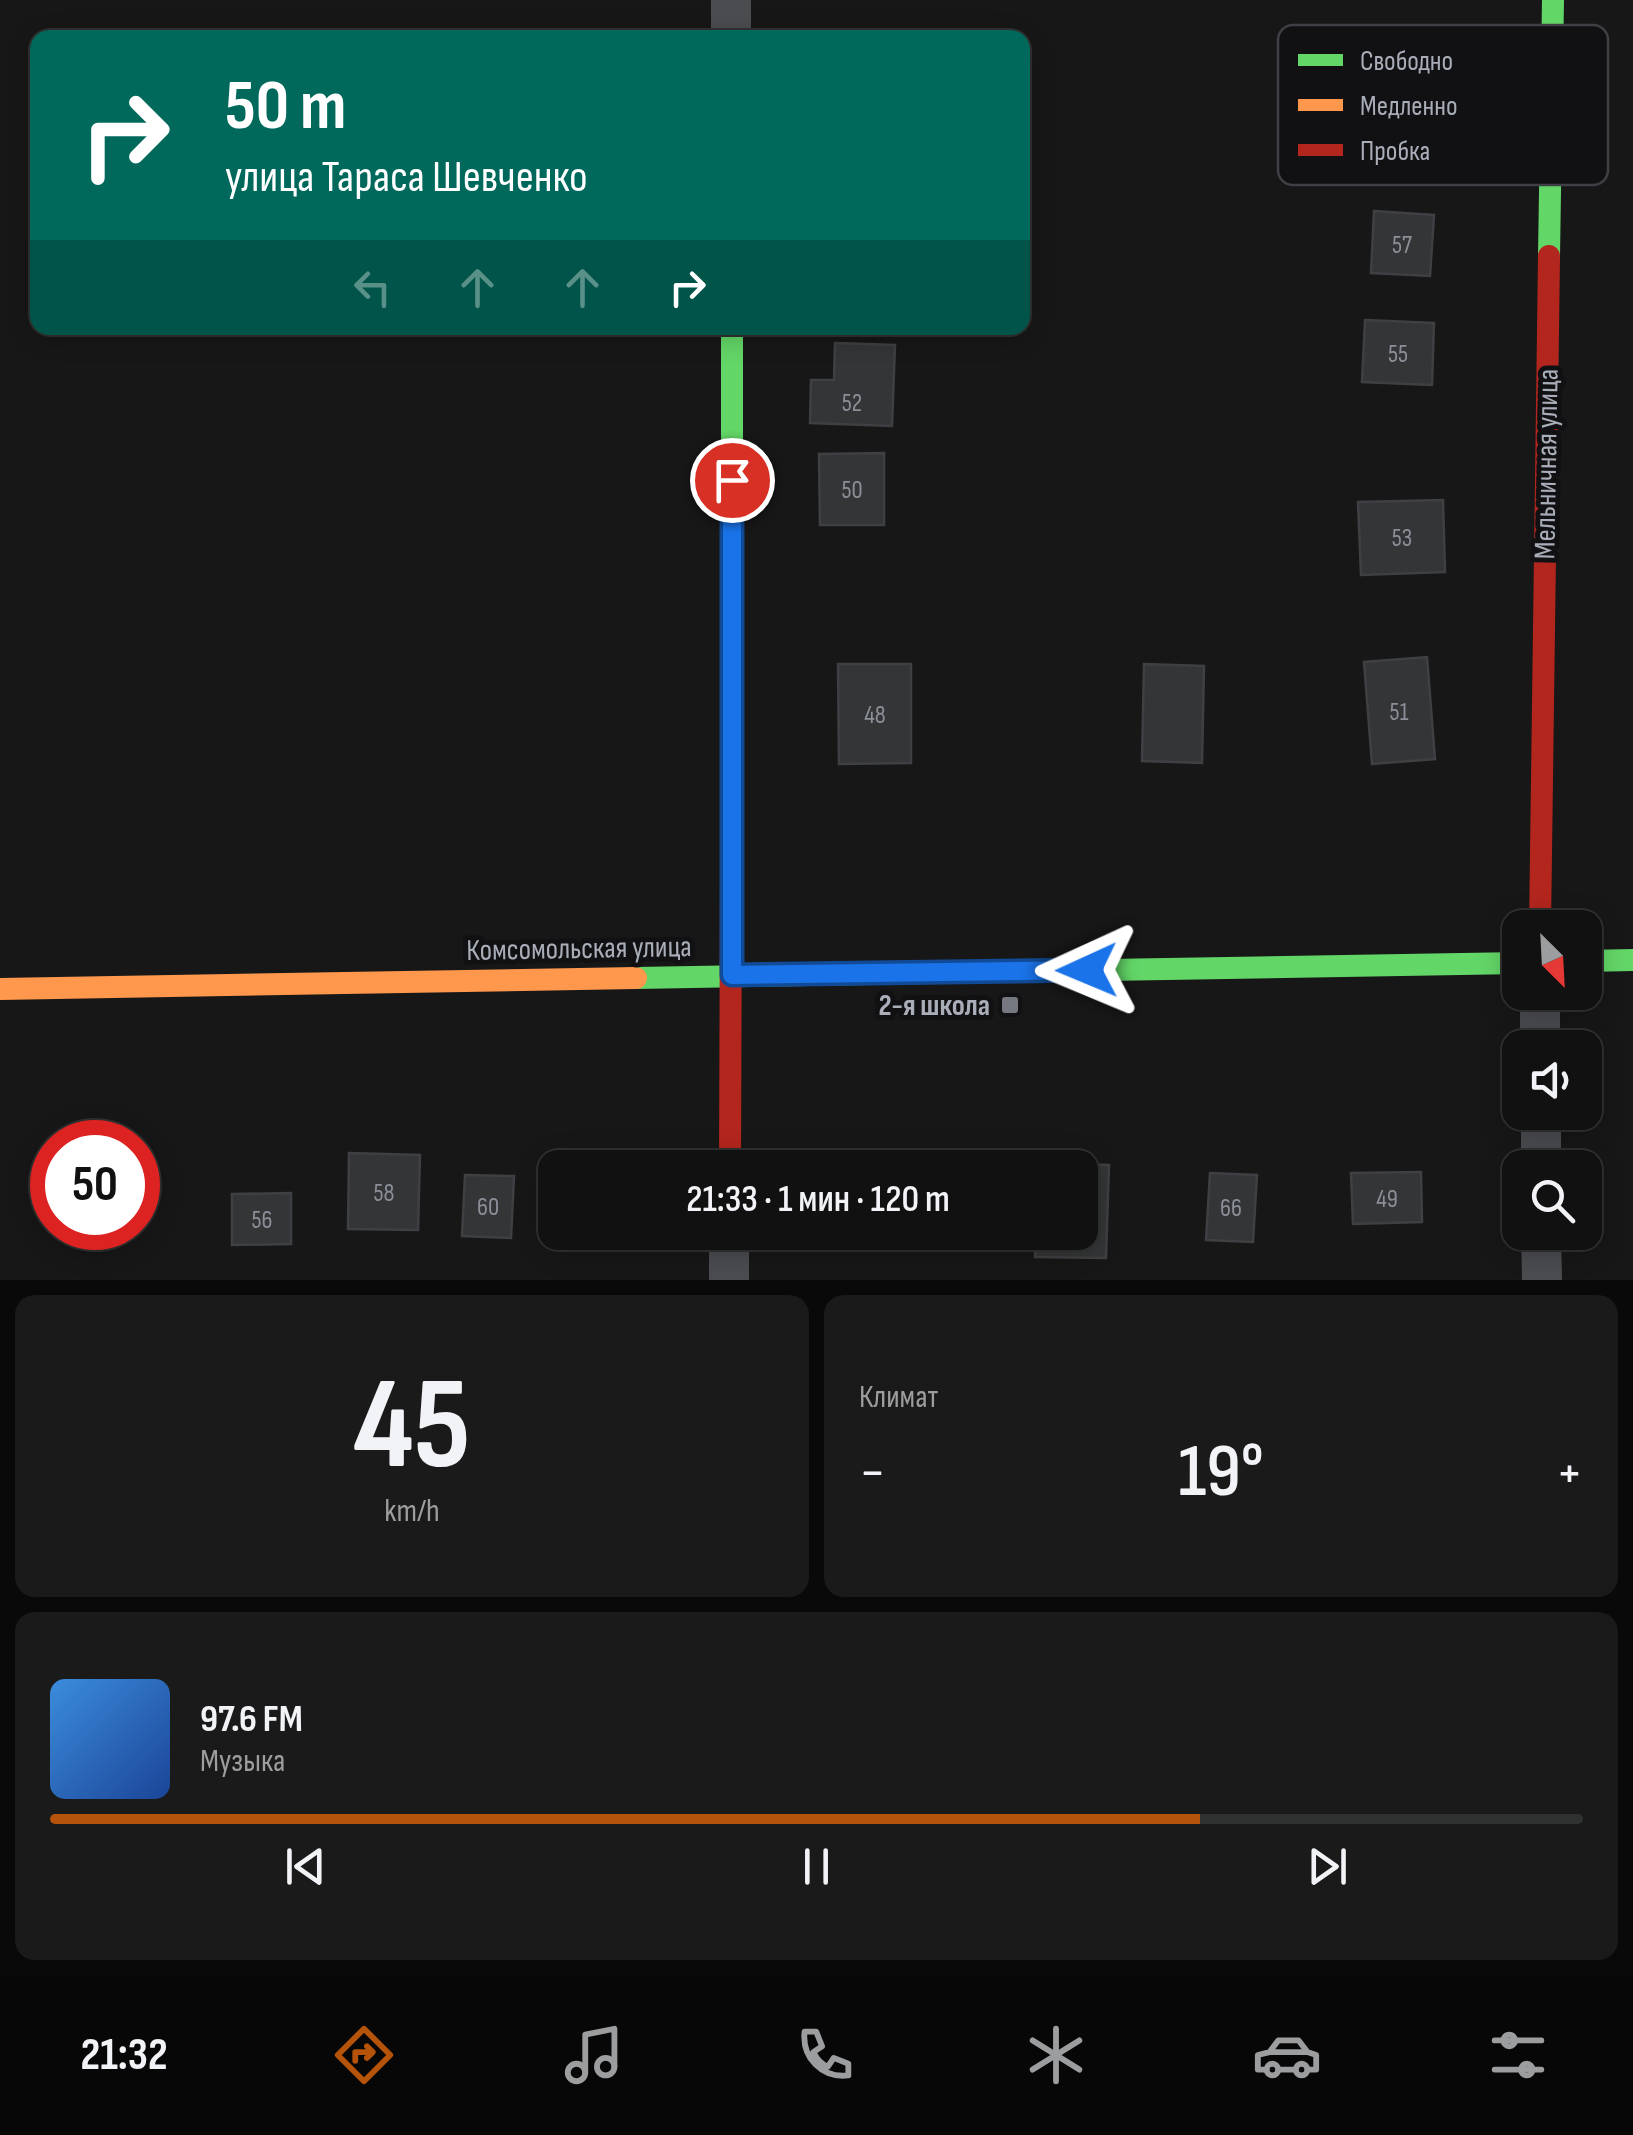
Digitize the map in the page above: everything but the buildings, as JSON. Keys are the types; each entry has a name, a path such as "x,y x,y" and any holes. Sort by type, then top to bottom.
{"main road":[{"name":"Мельничная улица","path":"1553,0 1553,25"},
{"name":"Мельничная улица","path":"1540,910 1550,185"},
{"path":"730,1150 732,335"},
{"path":"1602,961 1633,960"},
{"name":"Комсомольская улица","path":"0,989 1502,963"}],"street":[{"path":"731,0 731,30"},
{"path":"729,1250 729,1280"},
{"path":"1542,1250 1542,1280"}],"traffic: fast":[{"path":"1553,0 1553,25"},
{"path":"1549,256 1550,185"},
{"path":"732,335 732,595"},
{"path":"1602,961 1633,960"},
{"path":"636,978 1502,963"}],"traffic: slow":[{"path":"0,989 636,978"}],"traffic: jam":[{"path":"1540,910 1549,256"},
{"path":"730,1150 732,595"}],"place":[{"name":"2-я школа","path":"1010,1005"}],"route":[{"path":"732,480 732,975 1087,970"}]}
